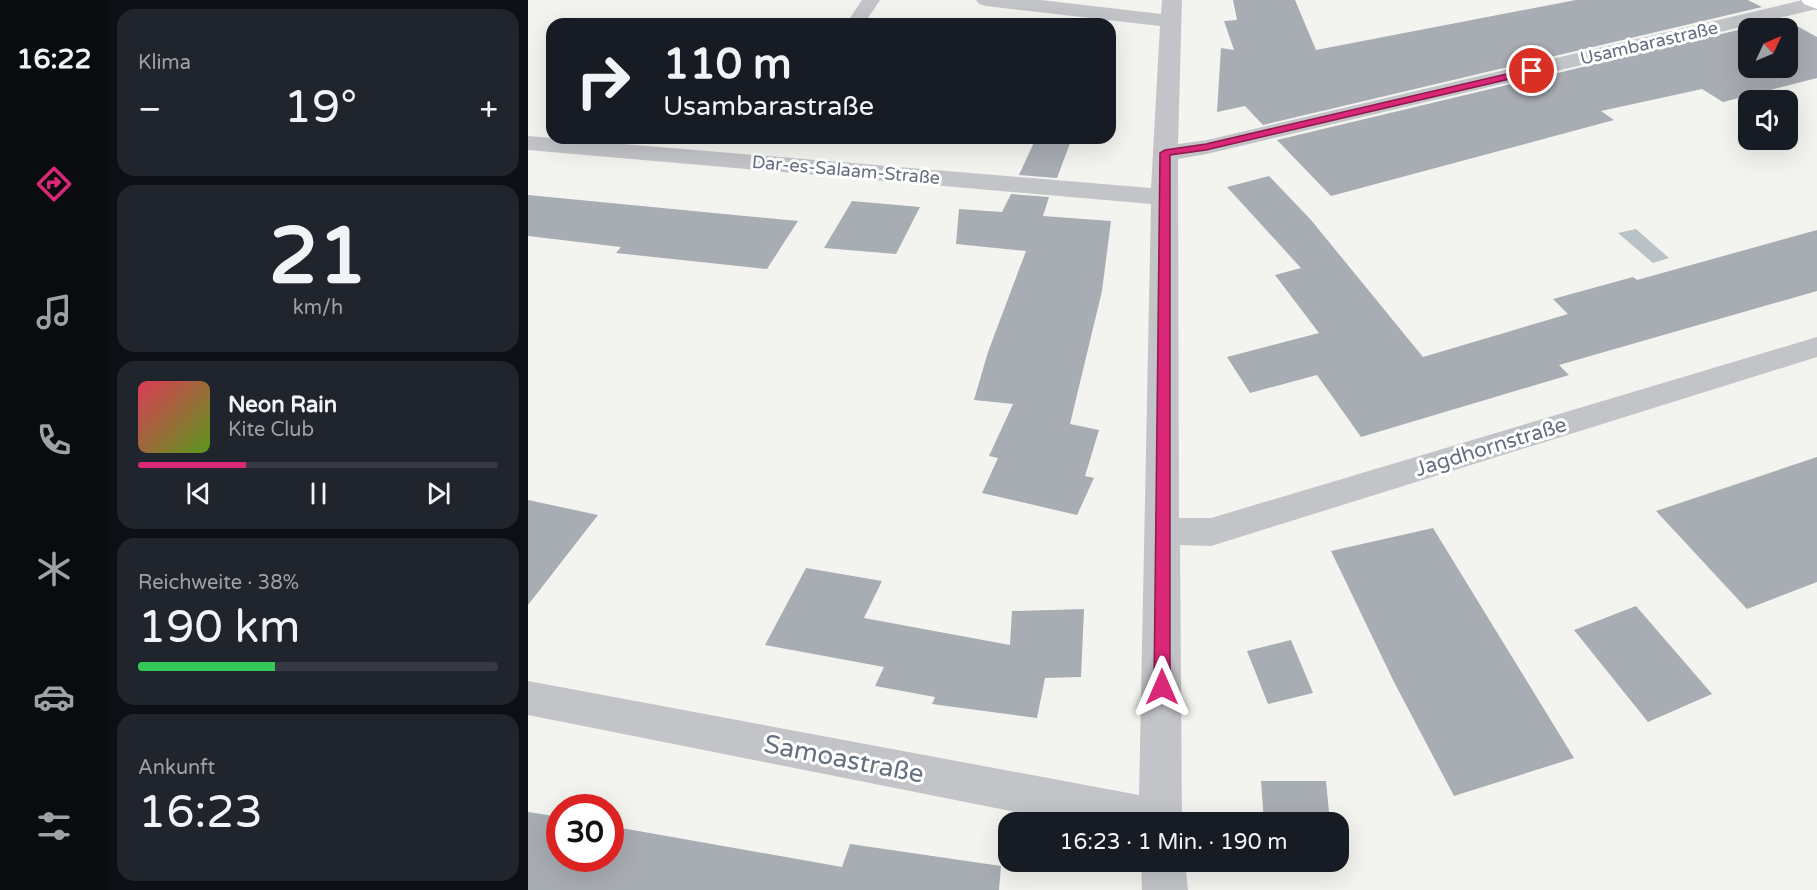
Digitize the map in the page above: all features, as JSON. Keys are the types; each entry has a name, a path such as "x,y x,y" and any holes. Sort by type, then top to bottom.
{"main road":[{"path":"1811,0 1817,3"}],"street":[{"path":"986,0 1172,11 1164,197 1161,812"},
{"name":"Usambarastraße","path":"1165,153 1206,147 1817,3"},
{"name":"Dar-es-Salaam-Straße","path":"528,143 1164,197"},
{"name":"Jagdhornstraße","path":"1163,531 1211,532 1817,347"},
{"name":"Samoastraße","path":"528,698 1059,812"},
{"path":"1164,872 1165,890"}],"lane":[{"path":"858,18 871,0"}],"shaded area":[{"path":"1636,229 1669,258 1653,263 1618,233"}],"building":[{"path":"1233,0 1295,0 1316,50 1576,0 1748,0 1762,7 1263,125 1245,106 1217,112 1221,48 1234,50 1224,21 1237,20"},
{"path":"1798,27 1817,37 1817,78 1770,90 1738,90 1738,98 1723,102 1702,89 1601,111 1614,120 1331,196 1277,140 1738,30 1738,78 1798,78"},
{"path":"1033,144 1070,144 1057,178 1019,175"},
{"path":"1269,176 1311,220 1423,357 1568,314 1553,299 1633,277 1637,280 1817,230 1817,291 1559,365 1569,375 1361,437 1317,375 1250,393 1227,357 1319,333 1275,275 1301,268 1227,187"},
{"path":"1011,194 1049,197 1043,216 1111,221 1102,291 1070,424 1099,430 1085,476 1094,478 1077,515 982,493 998,458 989,456 1013,404 974,400 988,352 1026,251 956,244 959,209 1002,212"},
{"path":"528,195 798,221 767,269 616,253 621,247 528,236"},
{"path":"852,201 920,207 896,254 824,248"},
{"path":"1817,457 1817,582 1747,609 1656,511"},
{"path":"528,500 598,515 528,605"},
{"path":"1433,528 1574,758 1454,796 1394,682 1331,551"},
{"path":"806,568 882,581 864,618 1010,645 1012,611 1084,609 1081,677 1045,678 1037,718 932,704 935,697 875,686 884,667 765,645"},
{"path":"1636,606 1712,694 1648,722 1574,630"},
{"path":"1291,640 1313,693 1268,704 1247,651"},
{"path":"1261,781 1326,781 1329,812 1263,812"},
{"path":"528,812 546,815 546,872 624,872 624,828 842,867 850,844 998,866 998,872 1000,872 999,890 528,890"}],"route":[{"path":"1162,687 1165,153 1206,147 1532,71"}]}
